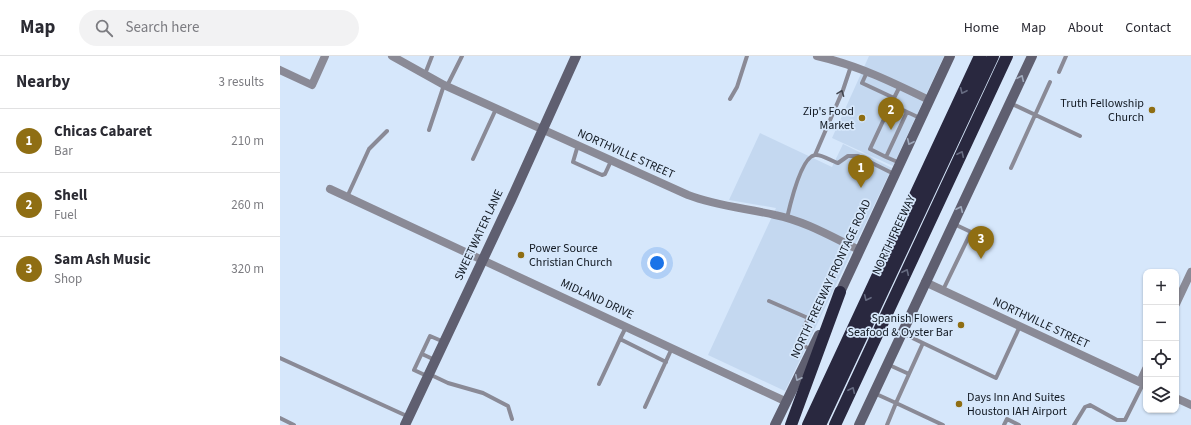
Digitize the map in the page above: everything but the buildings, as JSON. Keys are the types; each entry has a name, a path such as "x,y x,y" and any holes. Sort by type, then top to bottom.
{"highway":[{"name":"NORTH FREEWAY","path":"808,425 980,56"},
{"name":"NORTH FREEWAY","path":"820,425 993,56"},
{"path":"835,425 1007,56"},
{"path":"791,425 840,292"}],"main road":[{"name":"SWEETWATER LANE","path":"407,421 511,200 542,128 576,56"},
{"path":"859,425 1032,56"},
{"name":"NORTH FREEWAY FRONTAGE ROAD","path":"775,425 840,292 895,174 929,100 946,57"}],"street":[{"path":"280,70 312,85 325,56"},
{"name":"NORTHVILLE STREET","path":"392,56 446,86 705,201 787,218 810,226 859,250"},
{"path":"816,56 852,65 929,100"},
{"name":"MIDLAND DRIVE","path":"330,189 673,347 787,402"},
{"path":"1179,298 1191,272"},
{"name":"NORTHVILLE STREET","path":"925,282 1143,383"},
{"path":"1179,399 1191,405"}],"lane":[{"path":"425,74 432,56"},
{"path":"429,130 446,86 462,56"},
{"path":"730,99 737,87 747,56"},
{"path":"1059,72 1066,56"},
{"path":"815,155 852,65"},
{"path":"867,71 862,83 894,98"},
{"path":"1011,168 1050,82"},
{"path":"900,86 870,149 900,163"},
{"path":"1009,103 1080,136"},
{"path":"891,104 921,118"},
{"path":"473,159 497,108"},
{"path":"886,157 907,112"},
{"path":"347,197 369,149 387,131"},
{"path":"578,145 573,162 598,174 605,174 612,160"},
{"path":"787,218 792,196 806,162 808,158 815,155 838,163 848,156 858,156 895,174"},
{"path":"943,291 970,232 953,223"},
{"path":"769,301 808,318 798,340 800,344 812,350"},
{"path":"599,384 626,326"},
{"path":"901,333 996,378 1020,326"},
{"path":"444,342 430,336 414,370 448,383 483,393 508,406 512,419"},
{"path":"620,339 666,362"},
{"path":"887,425 923,343"},
{"path":"645,407 673,347"},
{"path":"422,354 435,360"},
{"path":"280,358 407,421"},
{"path":"887,364 909,374"},
{"path":"1074,425 1087,405 1096,407 1117,420 1122,421 1127,419 1143,383"},
{"path":"874,393 943,425"},
{"path":"280,418 294,425"},
{"path":"1004,425 1007,419 1019,425"}],"shaded area":[{"path":"869,56 944,56 893,166 832,138"},
{"path":"760,133 832,167 843,144 892,168 785,391 708,355 776,208 729,200"}],"place":[{"name":"Truth Fellowship Church","path":"1152,110"},
{"name":"Zip's Food Market","path":"862,118"},
{"name":"Shell","path":"891,130"},
{"name":"Chicas Cabaret","path":"861,188"},
{"name":"Power Source Christian Church","path":"521,255"},
{"name":"Sam Ash Music","path":"981,259"},
{"name":"Spanish Flowers Seafood & Oyster Bar","path":"961,325"},
{"name":"Days Inn And Suites Houston IAH Airport","path":"959,404"}]}
